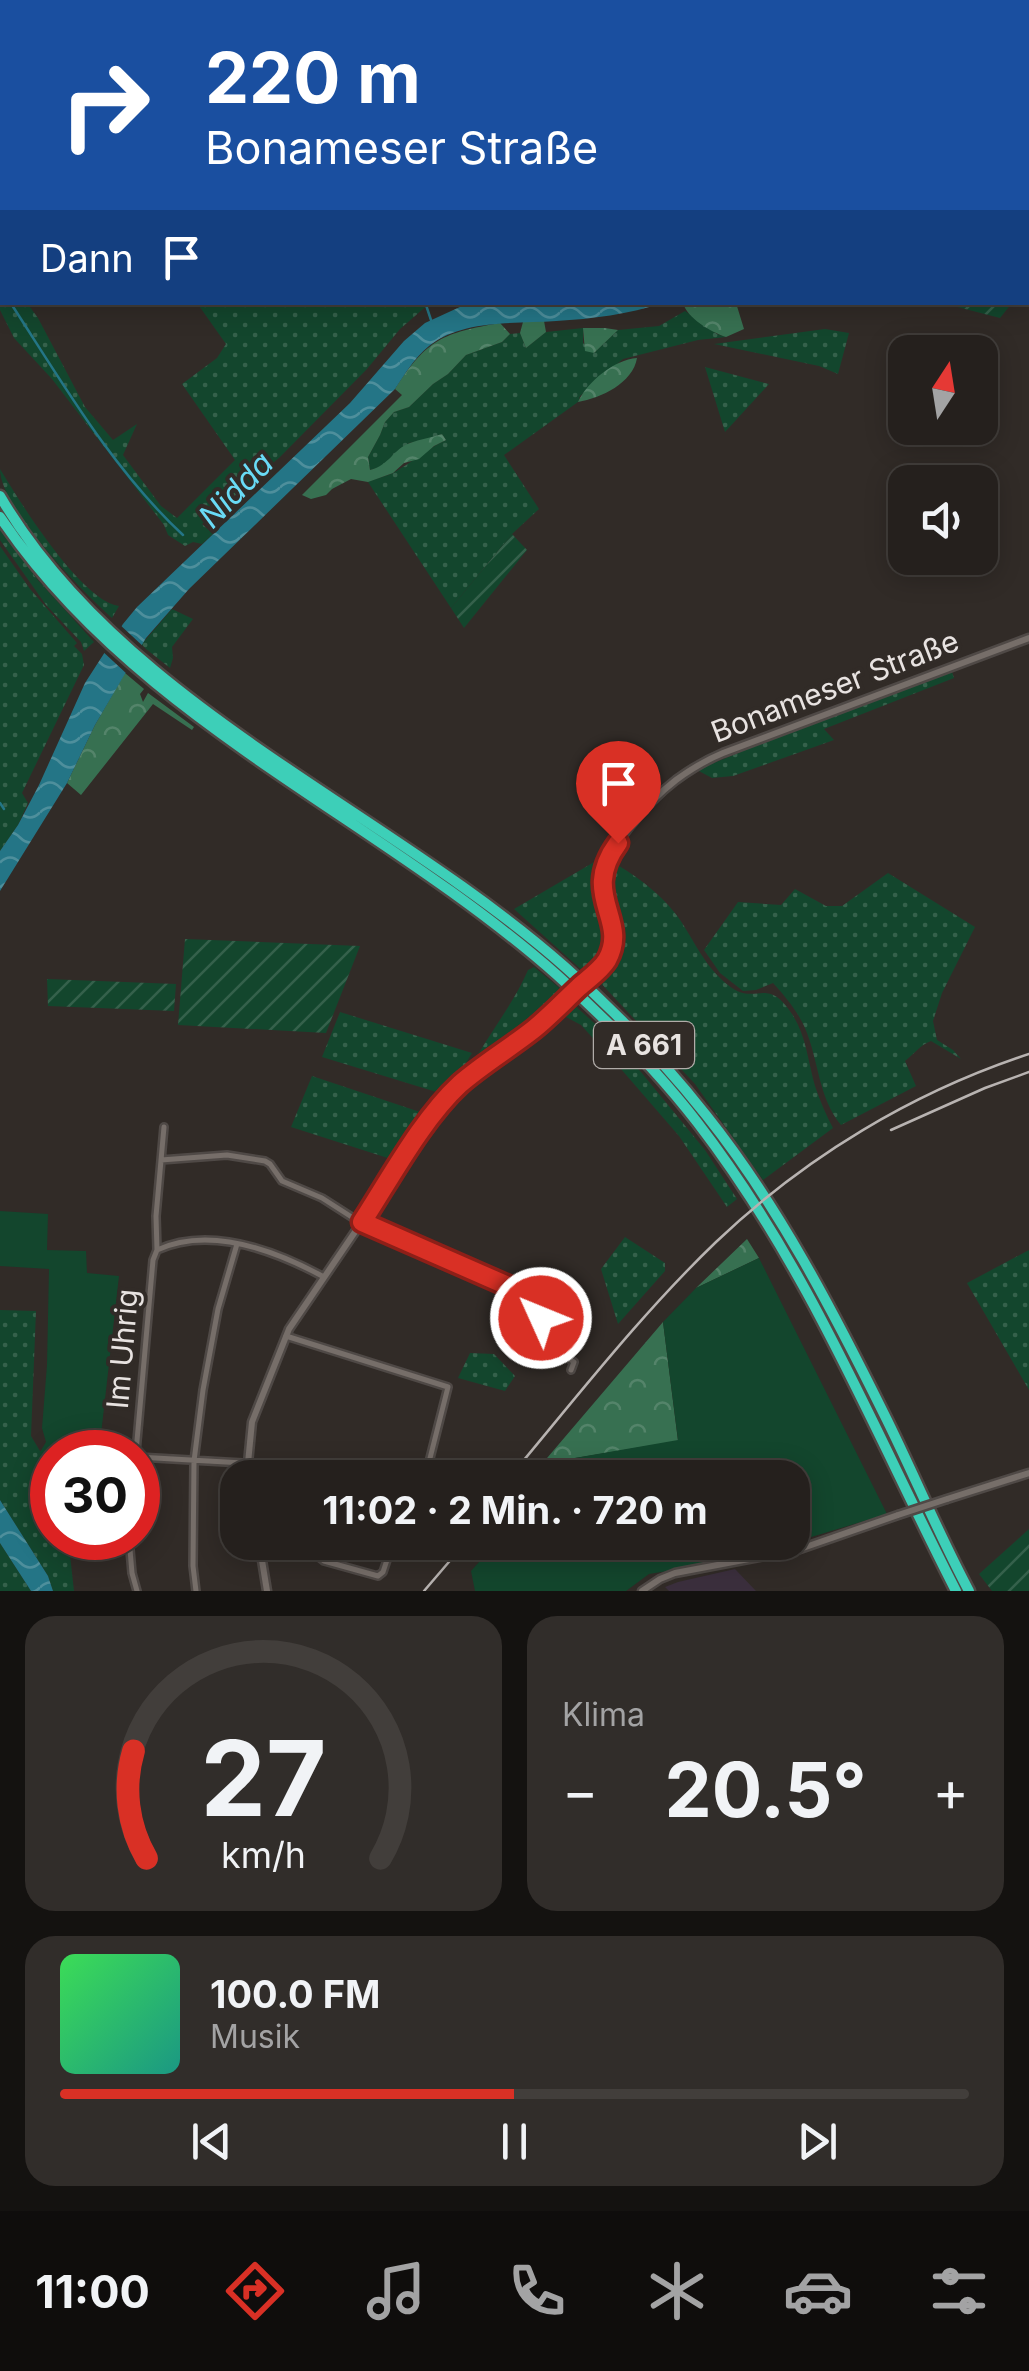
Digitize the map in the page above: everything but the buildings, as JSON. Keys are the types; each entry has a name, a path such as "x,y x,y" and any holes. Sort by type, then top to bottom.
{"highway":[{"name":"A 661","path":"0,496 46,561 105,632"},
{"name":"A 661","path":"0,516 35,565 136,661 239,747 416,866 500,928 579,995 666,1085 700,1125 776,1237 874,1420 956,1591"},
{"name":"A 661","path":"136,661 436,866 530,937 602,1001 682,1087 739,1162 814,1281 969,1591"}],"street":[{"name":"Bonameser Straße","path":"248,1460 252,1422 286,1336 444,1101 470,1076 534,1030 603,966 613,934 602,888 606,863 652,802 695,766 723,753 1029,638"},
{"name":"Im Uhrig","path":"139,1430 153,1260 158,1250 156,1216 164,1128"},
{"path":"161,1160 227,1155 265,1161 282,1181 525,1296 541,1310 540,1322 535,1327"},
{"name":"Im Uhrig","path":"158,1250 186,1242 238,1244 278,1255 324,1278"},
{"path":"196,1591 194,1461 218,1309 238,1244"},
{"path":"525,1296 518,1318 535,1327"},
{"path":"535,1327 539,1339 574,1362 572,1370"},
{"path":"286,1336 448,1387 430,1460"},
{"path":"160,1457 220,1462"},
{"path":"642,1591 675,1573 797,1550 1029,1473"},
{"path":"131,1560 137,1591"},
{"path":"262,1560 267,1591"},
{"path":"323,1560 378,1576 387,1560"},
{"path":"652,1584 659,1591"}],"shaded area":[{"path":"735,1569 756,1591 669,1591 665,1587 678,1582"}],"green space":[{"path":"0,305 28,305 85,407 113,440 137,424 123,455 161,506 177,518 235,460 182,384 217,358 226,344 198,305 428,305 400,329 367,369 280,457 202,524 213,534 202,544 193,542 185,546 168,535 52,379 14,338"},
{"path":"684,305 737,305 744,329 726,337 720,335"},
{"path":"950,305 1010,305 1000,318"},
{"path":"685,311 726,337 623,359 578,402 504,455 539,509 512,534 451,608 368,482 393,473 446,440 442,434 409,443 384,466 370,470 368,457 385,422 394,412 409,407 466,355 502,342 510,334 520,333 526,348 546,332 583,328 583,343 594,353 618,330 659,326"},
{"path":"544,321 546,332 526,348 520,333 523,322"},
{"path":"500,323 510,334 502,342 466,355 409,407 394,412 385,422 368,457 370,470 410,443 442,434 446,440 393,473 368,482 351,479 326,495 311,499 302,495 402,395 395,389 427,349 464,330"},
{"path":"583,328 618,330 594,353 585,351"},
{"path":"825,329 849,333 838,374 819,366 714,344"},
{"path":"637,358 629,375 615,388 578,402 603,373"},
{"path":"705,367 769,384 725,432"},
{"path":"0,469 36,526 70,569 104,600 119,606 112,618 63,569 28,526 13,505"},
{"path":"0,530 37,579 94,642 84,651 81,642 46,605 0,540"},
{"path":"512,534 527,550 464,628 451,608"},
{"path":"0,546 30,589 77,643 74,646 82,654 84,665 22,793 28,803 0,851"},
{"path":"172,609 193,619 172,647 170,668 141,645"},
{"path":"952,672 954,678 824,729 834,740 733,776 712,778 697,770 762,743"},
{"path":"125,673 144,689 140,694 143,702 148,693 194,727 192,730 153,704 81,795 67,783"},
{"path":"601,858 597,887 608,924 608,940 597,961 584,972 514,909"},
{"path":"614,863 665,902 706,962 728,985 746,994 775,996 797,1022 815,1086 833,1128 763,1180 695,1084 596,978 611,963 620,936 610,887"},
{"path":"888,873 975,927 942,993 933,1021 937,1040 961,1059 931,1041 927,1043 905,1061 916,1086 841,1125 823,1091 805,1028 787,999 773,983 743,991 720,973 704,950 738,902 781,905 795,889 826,906 842,906"},
{"path":"185,939 360,946 326,1033 178,1025"},
{"path":"534,967 563,991 526,1028 470,1068 528,970"},
{"path":"47,979 176,984 174,1011 48,1006"},
{"path":"571,1002 641,1072 705,1150 737,1199 727,1207 679,1136 621,1069 581,1025 558,1016"},
{"path":"340,1012 472,1053 443,1094 322,1057"},
{"path":"312,1076 429,1115 400,1158 394,1160 291,1127"},
{"path":"0,1211 48,1214 47,1250 86,1251 87,1273 119,1276 102,1430 43,1430 49,1269 0,1266"},
{"path":"625,1237 665,1263 665,1271 618,1324 601,1269"},
{"path":"747,1239 759,1258 696,1288"},
{"path":"1029,1250 1029,1390 967,1283"},
{"path":"759,1258 887,1514 810,1537 810,1460 568,1460 678,1440 663,1322 696,1288"},
{"path":"0,1310 36,1311 30,1548 0,1500"},
{"path":"663,1322 678,1441 568,1460 545,1460"},
{"path":"470,1353 494,1354 515,1376 505,1391 458,1378"},
{"path":"1029,1529 1029,1591 992,1591 979,1574"},
{"path":"0,1543 31,1591 0,1591"},
{"path":"38,1560 71,1560 74,1591 53,1591"},
{"path":"481,1560 721,1560 649,1574 626,1591 475,1591 471,1571"}],"water":[{"path":"656,305 597,317 473,327 443,337 424,351 395,389 189,589 146,638 95,725 67,783 0,891 0,851 39,785 85,683 123,624 350,403 404,341 425,323 462,306"},
{"path":"0,1500 30,1548 30,1560 38,1560 53,1591 31,1591 0,1543"}],"pier":[{"path":"118,623 145,648 127,674 100,649"}],"waterway":[{"path":"12,305 111,453 183,535"},
{"path":"426,305 431,320"},
{"path":"0,803 4,809"}],"railway":[{"path":"524,1460 661,1298 716,1242 786,1182 902,1108 1029,1054"},
{"path":"891,1130 1029,1072"},
{"path":"424,1591 451,1560"}],"route":[{"path":"541,1318 541,1310 534,1302 508,1286 362,1222 452,1092 534,1030 606,962 613,934 602,880 606,863 618,843"}],"water label":[{"name":"Nidda","path":"236,490"}]}
